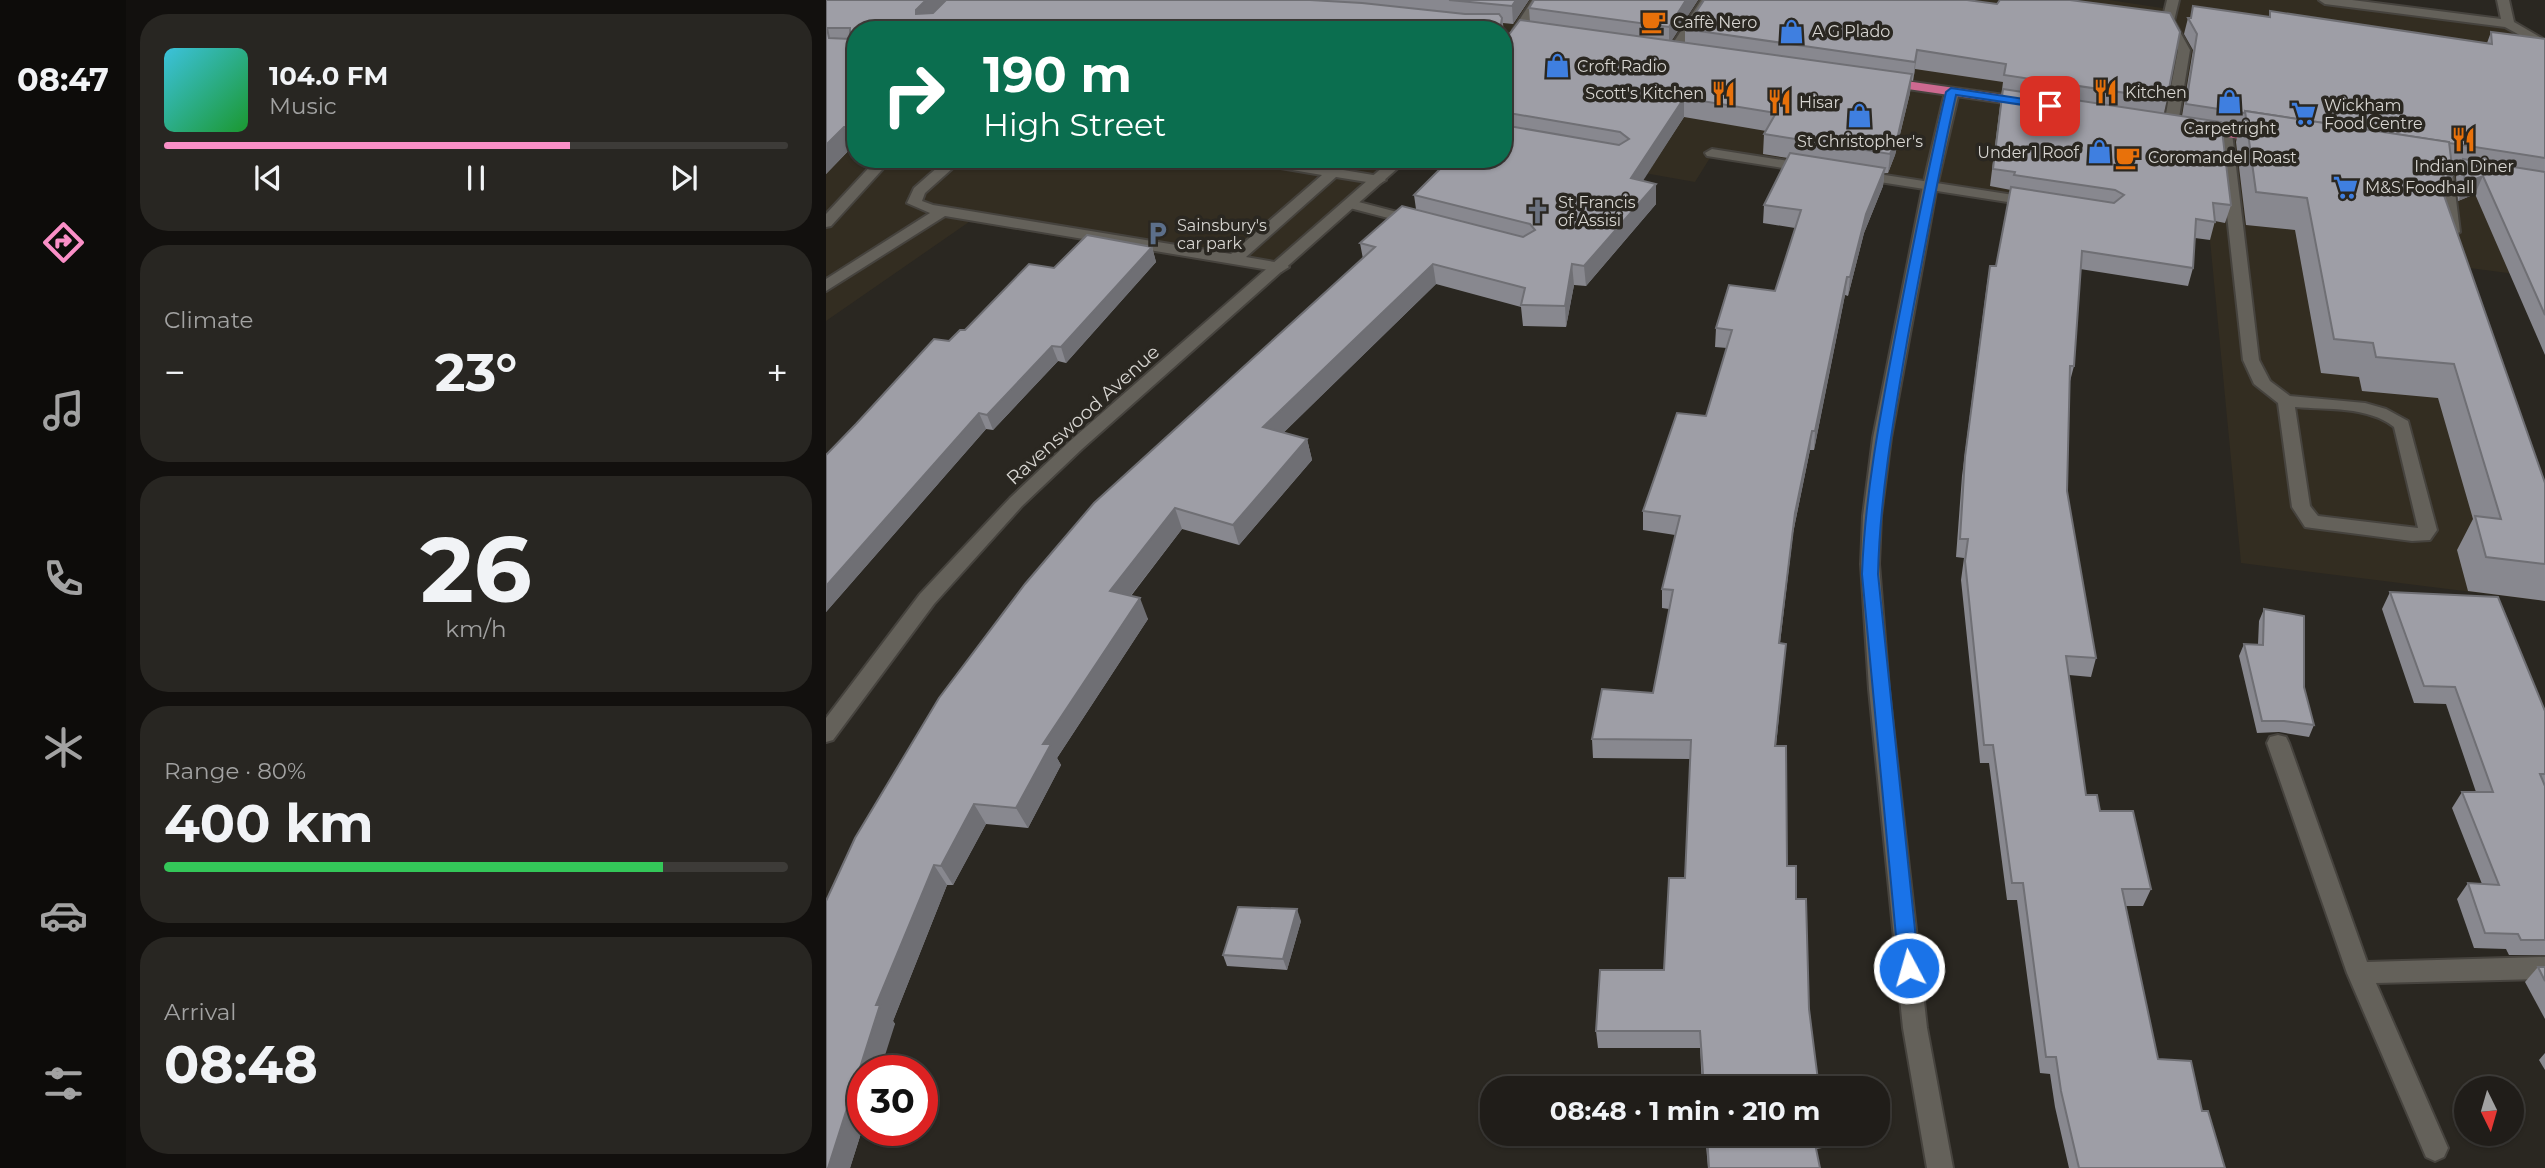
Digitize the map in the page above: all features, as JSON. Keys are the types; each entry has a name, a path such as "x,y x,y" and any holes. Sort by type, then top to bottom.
{"highway":[{"path":"1871,80 2033,104"},
{"path":"2164,123 2280,141"}],"street":[{"path":"1517,32 1538,0"},
{"path":"1674,51 1707,0"},
{"path":"2164,123 2184,50 2162,20 2173,0"},
{"path":"2325,0 2508,24 2545,45"},
{"path":"2502,0 2508,24"},
{"path":"1940,1168 1915,1028 1880,689 1870,564 1872,516 1882,438 1930,186 1951,92"},
{"path":"2225,133 2251,360 2256,377 2286,401 2378,411 2396,418 2402,425 2428,530 2423,535 2412,535 2312,522 2301,507 2286,401"},
{"path":"1712,153 1821,170"},
{"path":"2445,167 2450,220 2456,244"},
{"path":"826,223 832,210 876,168"},
{"path":"946,168 914,197 914,203 943,211 1281,267"},
{"path":"1303,168 1379,180"},
{"name":"Ravenswood Avenue","path":"826,734 927,600 1002,517 1076,445 1392,168"},
{"path":"1283,215 1332,173"},
{"path":"1848,174 2046,204"},
{"path":"1352,204 1425,224"},
{"path":"826,286 943,211"},
{"path":"2278,743 2359,973 2434,1149"},
{"path":"2359,973 2545,968"}],"lane":[{"path":"1234,258 1283,215"}],"shaded area":[{"path":"826,0 2109,0 2169,9 2173,0 2325,0 2508,24 2545,45 2545,278 2462,267 2545,518 2545,601 2241,563 2210,240 2109,224 2110,215 1713,153 1695,182 1512,150 1512,21 847,21 847,168 1391,168 1281,267 1234,259 1227,265 969,222 826,321"}],"building":[{"path":"826,0 926,0 916,10 916,14 933,13 946,0 1310,0 1465,14 1499,14 1502,18 1502,21 847,21 847,28 827,28 829,38 847,39 847,127 826,145"},
{"path":"1449,0 1516,0 1512,6"},
{"path":"1534,0 1686,0 1669,27 1529,8"},
{"path":"1704,0 1967,0 1997,4 2000,0 2070,0 2170,13 2180,32 2167,99 2004,75 2006,64 1917,50 1915,62 1685,29"},
{"path":"2193,6 2270,17 2270,11 2492,44 2491,32 2545,39 2545,158 2186,104 2197,34 2188,18 2191,18"},
{"path":"1520,20 1912,74 1898,135 1890,154 1764,134 1776,113 1684,98 1631,178 1656,184 1584,266 1572,264 1565,306 1521,305 1525,288 1433,264 1263,427 1307,439 1233,525 1175,508 1110,591 1140,598 1043,744 1051,744 1016,808 974,804 941,866 934,865 876,1005 880,1005 864,1055 847,1055 847,1108 826,1168 826,901 855,838 939,698 1025,584 1094,503 1375,247 1360,243 1402,206 1523,237 1535,230 1530,224 1414,195 1441,168 1512,168 1512,127 1619,145 1629,139 1620,132 1512,114 1512,30"},
{"path":"2003,89 2221,122 2231,205 2213,203 2215,222 2196,219 2193,268 2082,251 2074,366 2070,366 2067,491 2096,658 2066,656 2086,795 2097,795 2100,811 2133,811 2151,889 2122,889 2158,1059 2191,1061 2202,1111 2208,1111 2225,1168 2079,1168 2056,1057 2046,1057 2023,883 2012,883 1993,745 1984,745 1965,561 1968,539 1960,539 1965,457 1990,266 1996,266 2011,187 2114,203 2124,195 2115,190 2014,175 2015,172 1993,169"},
{"path":"2245,111 2449,142 2453,175 2439,181 2545,483 2545,564 2486,557 2475,516 2501,519 2454,364 2376,357 2373,343 2334,339 2307,198 2256,192"},
{"path":"1790,153 1885,168 1866,214 1850,277 1847,277 1815,431 1812,431 1795,513 1779,643 1786,644 1775,746 1786,746 1787,866 1796,866 1796,899 1806,899 1809,1009 1817,1076 1703,1076 1700,1031 1596,1031 1600,970 1664,970 1669,878 1685,878 1691,740 1592,739 1602,689 1653,693 1673,590 1662,589 1680,516 1643,511 1677,413 1706,416 1732,330 1716,328 1729,285 1775,291 1801,210 1764,205"},
{"path":"2463,159 2545,172 2545,315 2483,176 2465,183"},
{"path":"1087,235 1152,247 1061,347 1052,346 987,415 979,413 826,586 826,455 934,339 949,341 960,330 965,330 1029,264 1054,268"},
{"path":"2390,592 2498,597 2545,711 2545,774 2540,774 2545,786 2545,940 2521,940 2518,934 2485,933 2468,883 2499,885 2462,792 2493,792 2455,687 2424,686"},
{"path":"2264,609 2304,616 2304,687 2314,725 2262,721 2244,644 2263,645"},
{"path":"1238,907 1297,909 1283,959 1223,955"},
{"path":"2538,967 2545,967 2545,981"},
{"path":"1708,1146 1815,1146 1820,1168 1709,1168"}],"place":[{"name":"Caffè Nero","path":"1653,22"},
{"name":"A G Plado","path":"1792,31"},
{"name":"Croft Radio","path":"1557,66"},
{"name":"Kitchen","path":"2105,92"},
{"name":"Scott's Kitchen","path":"1724,93"},
{"name":"Hisar","path":"1779,102"},
{"name":"Carpetright","path":"2230,102"},
{"name":"Wickham Food Centre","path":"2304,114"},
{"name":"St Christopher's","path":"1860,115"},
{"name":"Indian Diner","path":"2464,140"},
{"name":"Under 1 Roof","path":"2099,152"},
{"name":"Coromandel Roast","path":"2128,157"},
{"name":"M&S Foodhall","path":"2345,187"},
{"name":"St Francis of Assisi","path":"1538,211"},
{"name":"Sainsbury's car park","path":"1157,234"}],"route":[{"path":"1909,968 1870,574 1872,516 1882,438 1930,186 1951,92 2050,106"}]}
